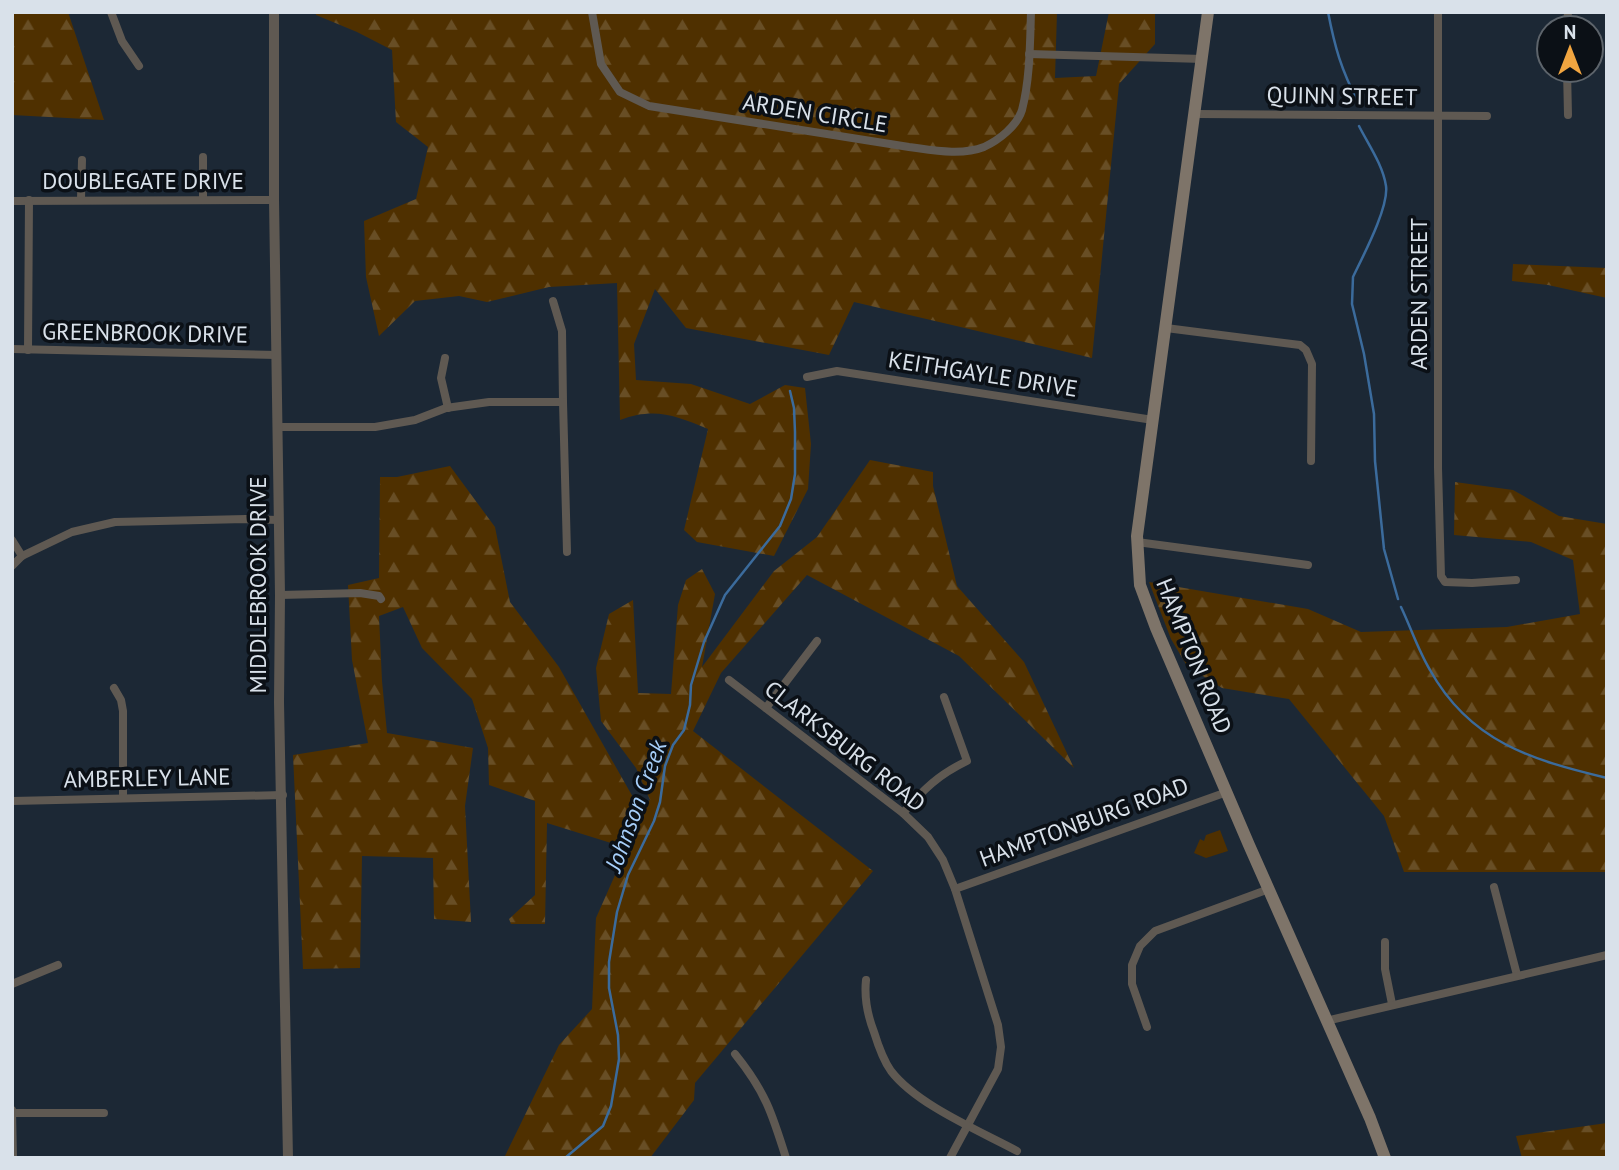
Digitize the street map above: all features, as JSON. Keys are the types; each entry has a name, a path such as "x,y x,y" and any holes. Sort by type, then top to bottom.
{"main road":[{"name":"HAMPTON ROAD","path":"1208,12 1137,542 1140,584 1156,628 1385,1158"}],"street":[{"path":"111,12 122,41 139,66"},
{"name":"MIDDLEBROOK DRIVE","path":"274,12 279,702 288,1158"},
{"name":"ARDEN CIRCLE","path":"592,12 601,64 620,92 649,106 909,147 950,151 983,147 1007,132 1021,112 1029,54 1031,12"},
{"name":"ARDEN STREET","path":"1438,12 1438,468 1441,576 1445,582 1516,580"},
{"path":"1029,54 1203,59"},
{"path":"1567,84 1568,115"},
{"name":"QUINN STREET","path":"1196,114 1487,116"},
{"path":"203,157 203,200"},
{"path":"82,160 82,199"},
{"path":"28,350 29,200"},
{"name":"DOUBLEGATE DRIVE","path":"12,201 274,200"},
{"path":"553,301 562,331 567,552"},
{"path":"1166,328 1300,345 1306,350 1312,364 1311,461"},
{"name":"GREENBROOK DRIVE","path":"12,349 277,355"},
{"path":"445,358 442,378 448,408"},
{"name":"KEITHGAYLE DRIVE","path":"807,377 837,371 1153,420"},
{"path":"277,427 375,427 415,420 448,408 489,402 563,402"},
{"path":"12,566 22,556 72,532 114,522 278,520"},
{"path":"12,540 22,556"},
{"path":"1137,542 1308,565"},
{"path":"280,595 360,593 379,596 381,599"},
{"path":"766,708 817,640"},
{"name":"CLARKSBURG ROAD","path":"729,680 903,813 928,837 943,860 955,889 998,1025 1001,1047 998,1069 950,1158"},
{"path":"114,688 121,700 123,711 123,798"},
{"path":"903,813 925,788 944,772 967,761 944,697"},
{"name":"HAMPTONBURG ROAD","path":"955,889 1227,792"},
{"name":"AMBERLEY LANE","path":"12,801 282,794"},
{"path":"1494,887 1517,975"},
{"path":"1147,1027 1132,984 1132,965 1140,946 1155,931 1269,889"},
{"path":"1385,942 1385,969 1392,1004"},
{"path":"1326,1021 1607,954"},
{"path":"12,984 58,965"},
{"path":"866,980 864,1000 881,1054 902,1084 923,1100 1017,1151"},
{"path":"735,1054 765,1097 786,1158"},
{"path":"13,1158 13,1112 103,1113"}],"green space":[{"path":"12,12 68,12 104,120 12,115"},
{"path":"316,12 1057,12 1055,78 1096,76 1109,12 1155,12 1155,44 1119,84 1092,358 854,302 829,355 686,328 655,289 634,344 636,380 691,384 750,404 785,385 805,388 811,444 808,489 774,556 697,542 684,530 708,429 664,414 643,414 620,420 617,283 549,287 487,302 459,296 415,301 379,336 366,277 364,221 416,199 428,147 396,122 392,50 316,15"},
{"path":"1513,264 1607,268 1607,298 1548,285 1512,281"},
{"path":"870,460 933,472 933,486 957,586 1024,662 1074,768 959,656 807,575 721,673 693,731 873,871 695,1083 694,1100 650,1158 504,1158 559,1045 592,1009 596,918 627,848 547,823 545,924 511,924 509,919 535,895 535,801 489,785 488,748 472,699 422,648 403,607 379,616 387,733 473,748 465,806 471,922 434,919 433,858 362,856 360,968 303,969 293,755 368,743 352,660 348,585 379,578 380,477 397,477 450,466 495,527 510,602 559,667 638,806 650,800 636,768 601,721 596,668 609,614 633,600 638,693 671,694 678,605 686,580 702,569 715,594 702,667 774,571 817,537"},
{"path":"1455,482 1513,490 1559,516 1607,524 1607,872 1404,872 1384,816 1289,699 1222,688 1187,666 1171,639 1149,582 1308,609 1361,632 1507,627 1580,614 1573,560 1531,542 1454,535"},
{"path":"1220,830 1228,851 1206,858 1194,853 1200,839 1204,841 1206,835"},
{"path":"1607,1123 1607,1158 1522,1158 1516,1136"}],"waterway":[{"path":"1328,12 1339,58 1358,102"},
{"path":"1359,126 1379,163 1386,186 1380,218 1353,277 1352,304 1374,414 1375,461 1384,549 1398,599"},
{"name":"Johnson Creek","path":"565,1158 603,1126 611,1106 619,1059 618,1035 609,988 609,962 617,912 628,875 654,821 660,802 665,766 673,745 684,730 691,685 704,642 725,595 780,526 791,499 795,474 795,432 790,391"},
{"path":"1401,607 1430,670 1446,695 1464,715 1505,744 1529,755 1607,778"}]}
